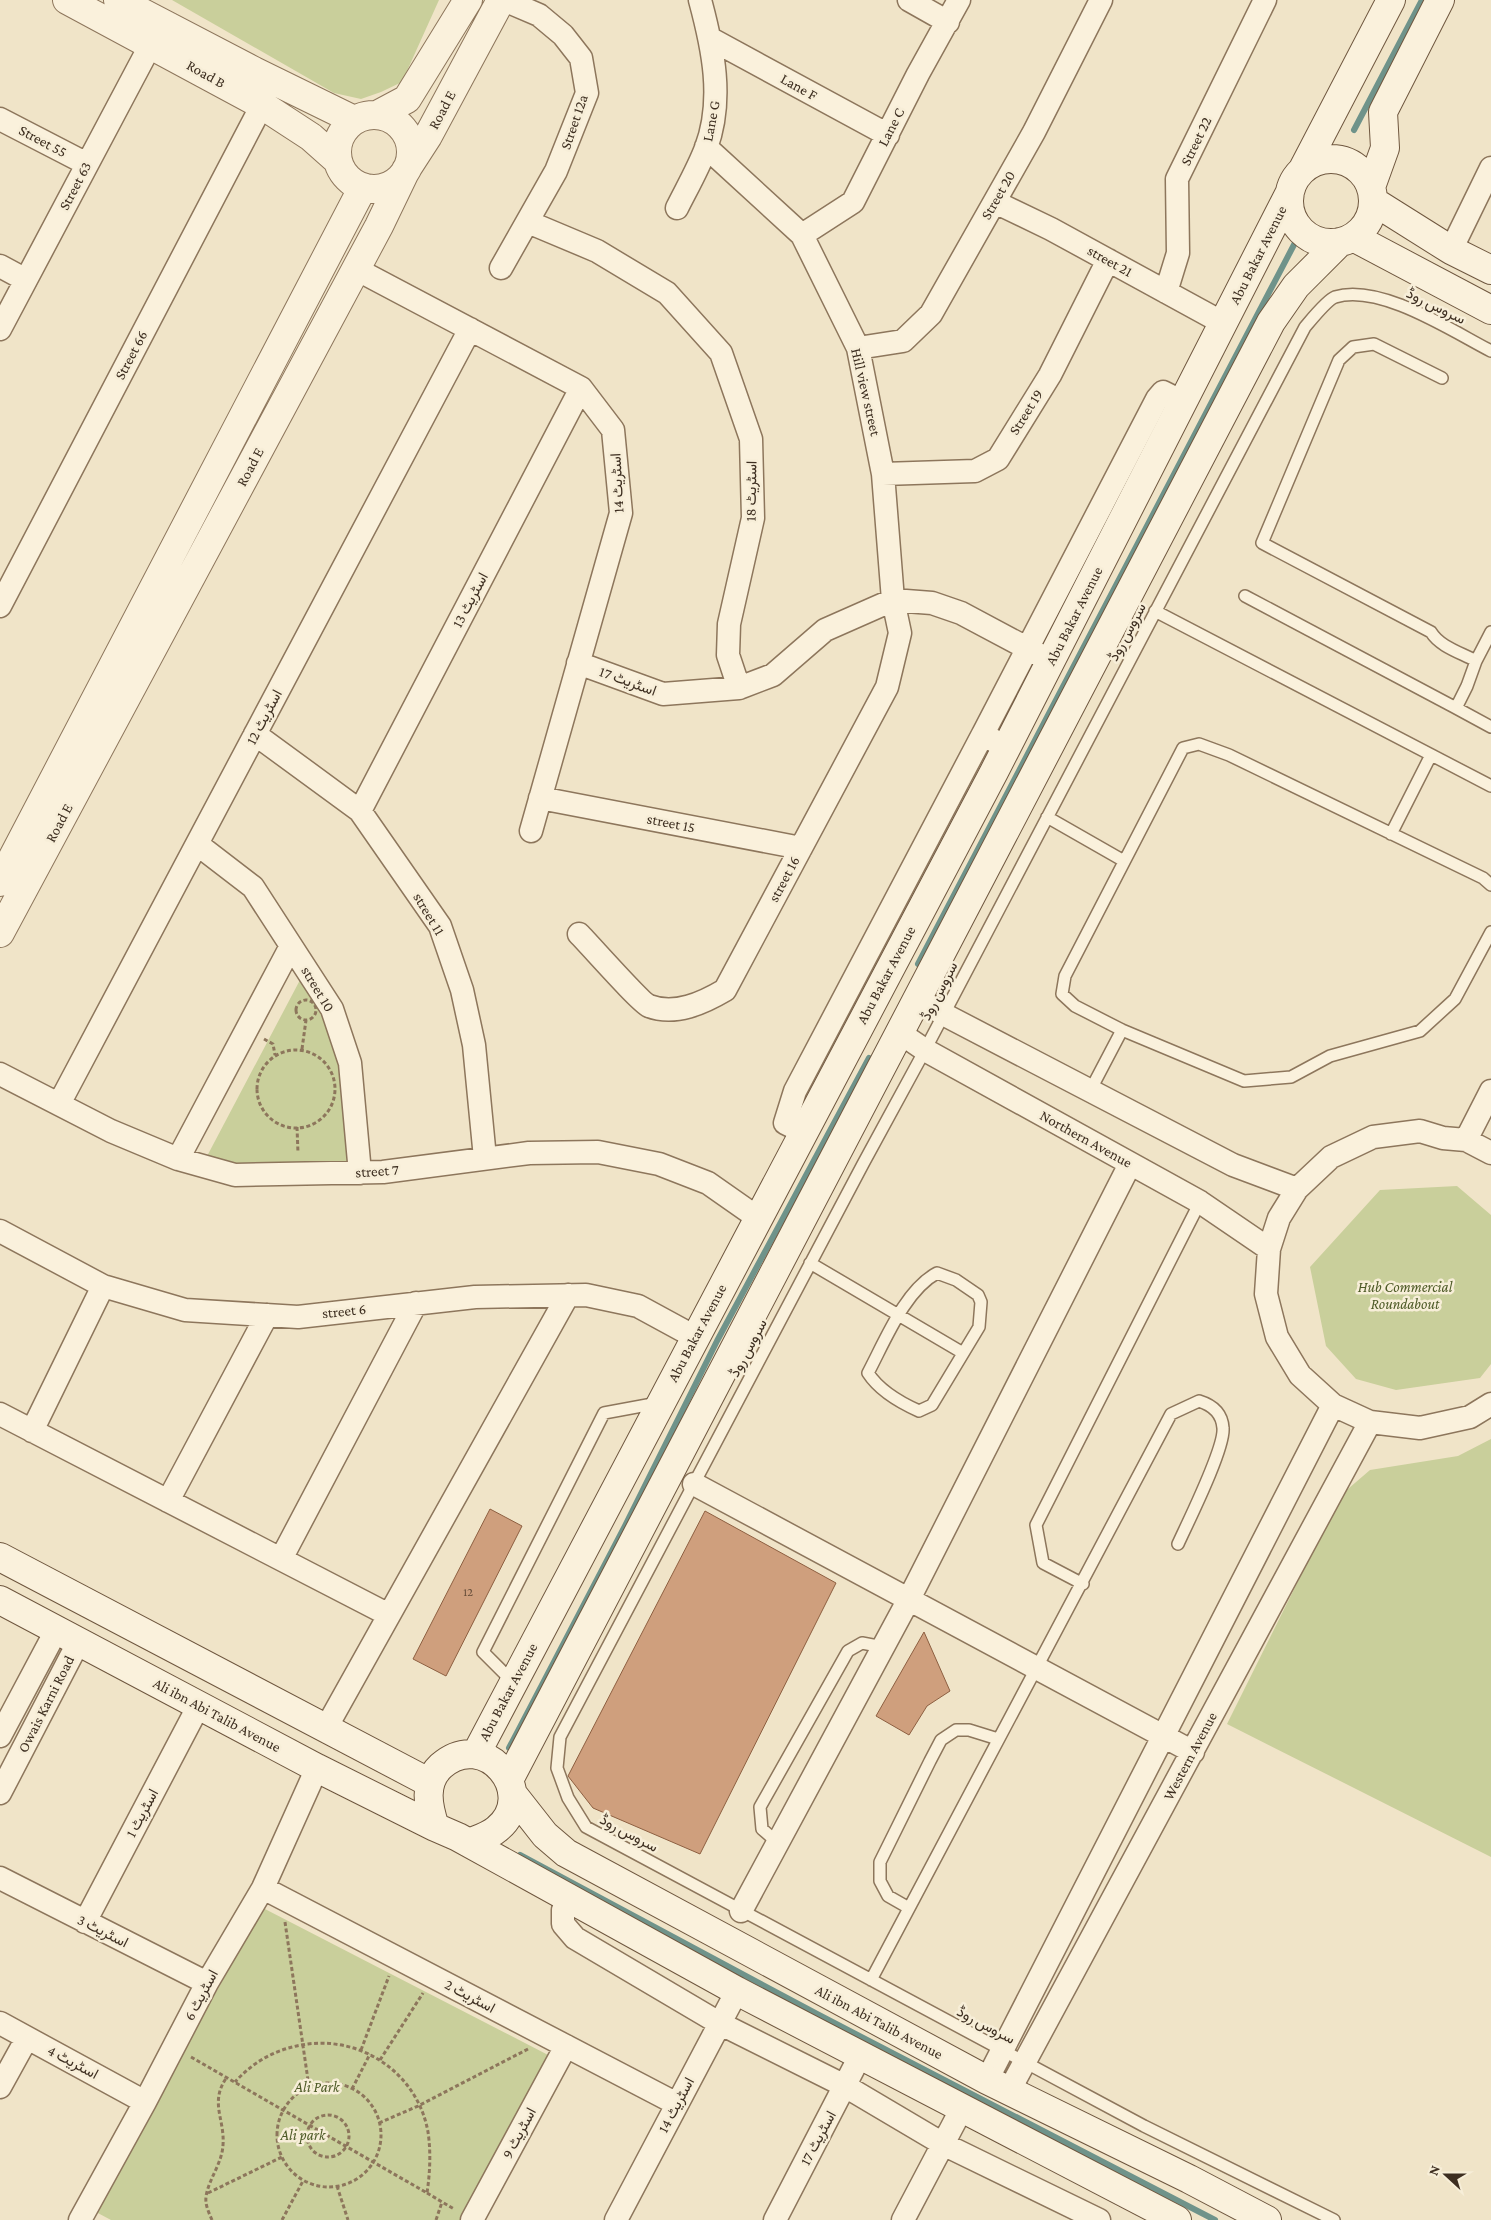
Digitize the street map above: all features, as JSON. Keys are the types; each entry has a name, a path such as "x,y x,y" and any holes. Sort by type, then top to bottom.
{"main road":[{"name":"Road B","path":"67,0 262,104 311,137 338,161"},
{"name":"Road B","path":"118,0 254,71 366,117"},
{"path":"366,117 389,118 399,124 407,134 410,146 410,159 406,170 398,180 387,186 375,189 363,187 352,182 343,173 336,150 339,138 345,128 366,117 407,99 468,0"},
{"name":"Road E","path":"0,933 356,269 406,170 428,136 502,0"},
{"path":"1391,0 1290,192 1291,213 1301,231 1313,239 1326,243 1347,240 1491,310"},
{"path":"510,1786 900,1033 916,998 1271,322 1296,286 1347,240 1371,215 1372,194 1385,148 1383,112 1440,0"},
{"path":"1303,169 1315,162 1328,159 1342,160 1354,166 1364,175 1372,194 1451,250 1491,270"},
{"name":"Road E","path":"0,882 363,187"},
{"name":"Abu Bakar Avenue","path":"476,1754 1006,748 1290,192"},
{"path":"0,1557 430,1782"},
{"name":"Ali ibn Abi Talib Avenue","path":"0,1600 317,1768 435,1827"},
{"path":"469,1843 497,1829 511,1806 510,1786 501,1768 476,1754 461,1755 448,1761 437,1770 430,1782 428,1796 435,1827 469,1843 737,1991 962,2108 1164,2217"},
{"name":"Ali ibn Abi Talib Avenue","path":"510,1786 545,1835 566,1853 998,2086 1267,2220"}],"street":[{"name":"Street 12a","path":"501,268 556,172 587,92 581,58 563,35 539,15 502,0"},
{"name":"Lane G","path":"677,208 706,147 717,98 711,39 700,0"},
{"path":"908,0 948,22"},
{"name":"Lane C","path":"802,235 853,202 918,74 959,0"},
{"name":"Street 20","path":"858,348 903,341 931,314 1034,132 1101,0"},
{"name":"Street 22","path":"1166,292 1178,253 1177,179 1265,0"},
{"name":"Lane F","path":"711,39 888,135"},
{"name":"Street 63","path":"0,328 151,44"},
{"name":"Street 66","path":"0,606 6,581 262,104"},
{"name":"Street 55","path":"0,118 87,164"},
{"name":"Hill view street","path":"706,147 802,235 858,348 883,474 893,600"},
{"path":"1451,250 1491,168"},
{"name":"street 21","path":"995,202 1051,229 1223,324"},
{"name":"اسٹریٹ 18","path":"528,222 597,251 668,293 721,353 751,440 753,518 729,624 728,655 739,688"},
{"name":"Street 19","path":"883,474 975,471 998,459 1050,375 1108,260"},
{"path":"0,266 26,280"},
{"name":"اسٹریٹ 14","path":"356,269 581,388 614,430 621,513 531,831"},
{"name":"اسٹریٹ 12","path":"59,1104 470,329"},
{"name":"اسٹریٹ 13","path":"360,811 581,388"},
{"path":"803,1132 785,1123 795,1091 1157,399 1163,392 1183,402"},
{"path":"739,688 773,675 825,630 893,600 932,603 961,613 1051,661"},
{"name":"street 16","path":"579,934 647,1006 671,1010 704,1003 725,990 888,687 900,633 893,600"},
{"name":"اسٹریٹ 17","path":"578,663 663,694 739,688"},
{"name":"street 11","path":"255,734 360,811 440,926 462,990 474,1045 485,1158"},
{"path":"983,734 1006,748"},
{"name":"street 15","path":"540,798 801,848"},
{"name":"street 10","path":"197,844 253,886 332,1009 350,1063 360,1173"},
{"path":"178,1159 291,946"},
{"path":"916,998 943,1014 1233,1165 1296,1189"},
{"name":"Northern Avenue","path":"900,1033 925,1050 1200,1202 1269,1249"},
{"name":"street 7","path":"0,1074 111,1131 178,1159 235,1175 383,1172 529,1153 598,1152 650,1163 708,1184 758,1218"},
{"path":"1466,1140 1491,1091"},
{"path":"1491,1153 1466,1140 1443,1138 1420,1131 1373,1137 1331,1157 1296,1189 1279,1218 1269,1249 1266,1294 1277,1337 1300,1375 1333,1405 1370,1422 1420,1428 1470,1417 1491,1404"},
{"path":"741,1911 909,1599 1130,1164"},
{"name":"street 6","path":"0,1231 103,1286 185,1310 298,1317 475,1297 586,1295 638,1306 695,1337"},
{"path":"32,1431 103,1286"},
{"path":"326,1728 568,1295"},
{"path":"281,1559 416,1303"},
{"path":"168,1501 268,1315"},
{"path":"998,2086 1002,2050 1333,1405"},
{"path":"0,1414 389,1615"},
{"name":"Western Avenue","path":"998,2086 1025,2062 1370,1422"},
{"path":"694,1484 1193,1752"},
{"name":"Owais Karni Road","path":"0,1736 68,1635"},
{"name":"Owais Karni Road","path":"0,1794 68,1635"},
{"name":"اسٹریٹ 1","path":"85,1922 199,1705"},
{"name":"اسٹریٹ 6","path":"87,2218 207,1983 272,1892 317,1768"},
{"name":"اسٹریٹ 3","path":"0,1878 207,1983"},
{"name":"اسٹریٹ 2","path":"272,1892 677,2104"},
{"path":"568,1899 563,1910 563,1924 575,1938 719,2023 845,2086 943,2144 1099,2220"},
{"name":"اسٹریٹ 14","path":"616,2220 737,1991"},
{"name":"اسٹریٹ 4","path":"0,2023 145,2102"},
{"path":"0,2087 27,2038"},
{"name":"اسٹریٹ 9","path":"472,2220 558,2042"},
{"name":"اسٹریٹ 17","path":"774,2220 860,2056"},
{"path":"904,2220 962,2108"}],"lane":[{"name":"سروس روڈ","path":"1334,2220 1144,2126 586,1827 568,1798 557,1768 560,1737 810,1263 925,1050 1305,326 1333,298 1362,294 1404,306 1491,351"},
{"path":"1442,378 1374,344 1354,347 1338,360 1262,543 1432,632 1441,643 1476,661"},
{"path":"1245,596 1491,727"},
{"path":"1155,611 1491,786"},
{"path":"1456,708 1491,632"},
{"path":"1491,885 1482,878 1229,754 1200,744 1182,748 1065,976 1062,994 1075,1006 1122,1030 1244,1081 1291,1077 1330,1056 1420,1031 1455,999 1487,950 1491,932"},
{"path":"1391,834 1431,755"},
{"path":"1047,817 1124,861"},
{"path":"1090,1091 1122,1030"},
{"path":"1083,1584 1043,1563 1036,1526 1200,1202"},
{"path":"810,1263 899,1313 964,1353"},
{"path":"937,1273 956,1280 978,1295 982,1302 979,1328 964,1353 932,1405 919,1411 906,1406 872,1380 868,1373 899,1313 926,1278 937,1273"},
{"path":"871,1980 1036,1667 1083,1584 1171,1414 1199,1401 1207,1403 1219,1413 1223,1428 1218,1450 1178,1544"},
{"path":"513,1682 483,1652 604,1413 660,1402"},
{"path":"778,1843 762,1829 760,1807 848,1651 862,1643 883,1647"},
{"path":"909,1908 888,1896 880,1881 880,1862 930,1761 942,1740 956,1730 969,1730 998,1739"}],"path":[{"path":"302,1050 306,1020"},
{"path":"287,1050 302,1050 311,1052 322,1059 330,1068 335,1080 335,1092 332,1104 326,1114 306,1127 293,1128 276,1122 263,1110 258,1099 257,1087 260,1074 275,1055 287,1050"},
{"path":"272,1892 303,2045 309,2087"},
{"path":"361,2050 396,1957"},
{"path":"380,2060 434,1977"},
{"path":"379,2123 558,2042"},
{"path":"235,2082 258,2060 285,2049 303,2045 331,2044 361,2050 370,2054 393,2069 408,2086 418,2106 428,2132 430,2173 427,2193"},
{"path":"174,2047 472,2220"},
{"path":"352,2089 370,2054"},
{"path":"212,2220 207,2205 208,2193 224,2144 218,2098 220,2086 227,2077"},
{"path":"332,2083 360,2093 370,2104 381,2132 379,2147 373,2162 355,2180 337,2186 316,2186 303,2181 292,2173 282,2157 276,2137 282,2111 291,2099 309,2087 317,2084 332,2083"},
{"path":"322,2116 336,2117 343,2121 349,2134 346,2147 342,2152 330,2158 317,2155 312,2150 307,2139 310,2125 322,2116"},
{"path":"208,2193 282,2157"},
{"path":"282,2220 303,2181"},
{"path":"337,2186 348,2220"},
{"path":"436,2220 442,2202"}],"green space":[{"path":"172,0 439,0 402,82 361,99 334,93"},
{"path":"300,980 328,1019 339,1052 353,1165 253,1169 205,1160"},
{"name":"Hub Commercial Roundabout","path":"1457,1186 1491,1215 1491,1364 1480,1378 1396,1390 1356,1379 1326,1346 1310,1267 1380,1190"},
{"path":"1491,1439 1491,1857 1227,1724 1341,1495 1370,1470 1458,1456"},
{"name":"Ali Park","path":"263,1908 552,2057 467,2220 111,2220 94,2211"}],"building":[{"path":"490,1509 522,1526 446,1676 413,1659"},
{"path":"705,1511 836,1583 700,1854 593,1808 568,1776"},
{"path":"924,1632 950,1691 927,1706 909,1735 876,1716"}],"waterway":[{"path":"1354,130 1422,0"},
{"path":"918,964 1297,239"},
{"path":"509,1748 625,1526 717,1341 869,1058"},
{"path":"520,1855 817,2014 1215,2220"}],"park label":[{"name":"Ali park","path":"303,2135"}]}
